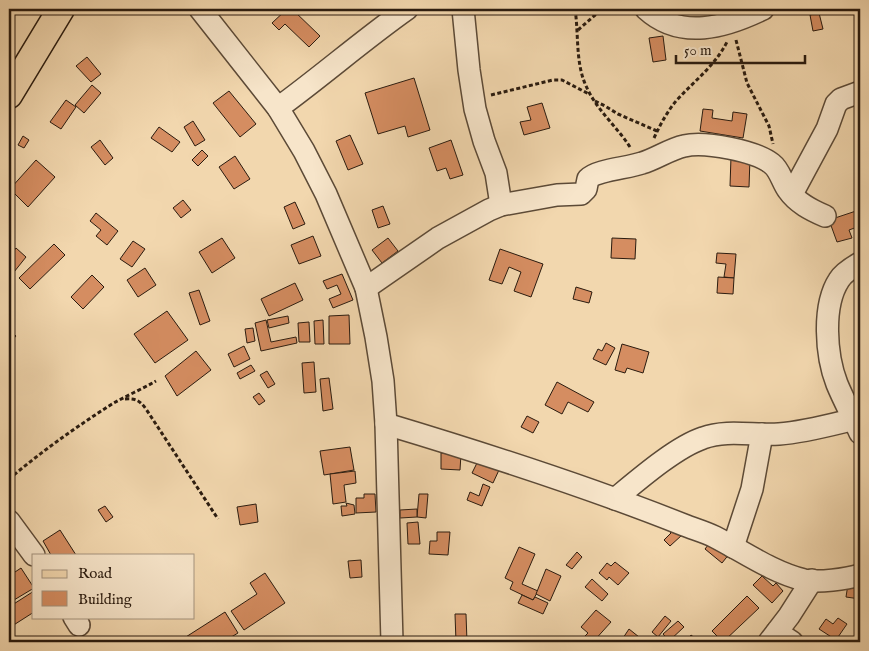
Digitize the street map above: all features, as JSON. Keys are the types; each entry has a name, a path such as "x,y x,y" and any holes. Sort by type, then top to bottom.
{"main road":[{"path":"9,95 61,9"}],"street":[{"path":"200,9 278,108 304,151 326,194 366,288 383,381 386,424 392,642"},
{"path":"278,108 365,39 407,9"},
{"path":"463,9 473,99 484,141 496,173 501,205"},
{"path":"646,9 659,20 672,25 690,28 735,26 763,9"},
{"path":"792,194 827,129 836,104 840,99 860,92"},
{"path":"366,288 438,238 489,210 501,205 557,195 581,194 586,189 588,179 598,173 644,163 684,146 714,145 759,157 771,164 792,194 811,210 825,216"},
{"path":"615,499 668,458 689,444 704,437 722,434 802,432 857,426 837,385 831,363 828,330 831,294 840,278 860,264"},
{"path":"386,424 500,459 615,499 713,536 764,564 787,574 806,580 838,579 860,575"},
{"path":"733,547 752,488 762,434"},
{"path":"9,521 33,554"},
{"path":"780,639 812,580"}],"path":[{"path":"576,9 581,74 590,94 628,145 644,163 662,121 675,103 711,67 720,55 735,26"},
{"path":"577,31 602,9"},
{"path":"735,26 747,83 772,137 771,164"},
{"path":"473,99 553,80 562,80 590,94"},
{"path":"595,101 657,132"},
{"path":"9,479 41,452 122,399 156,381"},
{"path":"122,399 132,398 139,400 218,519"}],"building":[{"path":"287,9 292,9 320,36 309,47 285,24 279,30 272,23"},
{"path":"819,13 823,29 813,31 810,15"},
{"path":"663,36 666,60 653,62 649,38"},
{"path":"87,57 101,74 91,82 76,66"},
{"path":"414,78 430,130 408,137 405,126 378,134 365,93"},
{"path":"92,85 101,93 84,113 75,105"},
{"path":"229,91 256,124 240,137 213,103"},
{"path":"66,100 76,107 61,129 50,122"},
{"path":"542,103 550,128 524,135 520,122 531,120 527,107"},
{"path":"703,109 713,110 712,118 732,121 733,112 747,114 743,138 700,131"},
{"path":"193,121 205,140 195,146 184,127"},
{"path":"159,127 180,142 172,152 151,138"},
{"path":"350,135 363,164 348,170 336,141"},
{"path":"23,136 29,140 24,148 18,145"},
{"path":"100,140 113,158 105,165 91,147"},
{"path":"451,140 463,175 450,179 446,168 437,171 429,148"},
{"path":"202,150 208,156 198,166 192,160"},
{"path":"235,156 250,179 234,189 219,167"},
{"path":"731,157 750,158 749,187 730,186"},
{"path":"36,160 55,177 28,207 10,189"},
{"path":"183,200 191,210 181,218 173,208"},
{"path":"295,202 305,224 293,229 284,207"},
{"path":"383,206 390,224 378,228 372,210"},
{"path":"856,211 860,226 849,230 852,238 837,242 829,220"},
{"path":"96,213 118,231 107,245 96,236 101,230 90,221"},
{"path":"313,236 321,256 299,264 291,245"},
{"path":"222,238 235,258 212,273 199,252"},
{"path":"388,238 398,251 382,263 372,250"},
{"path":"612,238 636,239 635,259 611,258"},
{"path":"133,241 145,249 132,267 120,259"},
{"path":"54,244 65,255 30,289 19,278"},
{"path":"16,248 26,257 14,272 9,268 9,257"},
{"path":"500,249 543,264 531,297 514,291 521,272 509,267 502,284 489,280"},
{"path":"717,253 736,254 734,278 724,277 726,264 716,263"},
{"path":"145,268 156,285 138,297 127,280"},
{"path":"342,274 353,300 333,308 329,299 341,294 337,285 327,289 323,281"},
{"path":"92,275 104,287 83,309 71,297"},
{"path":"718,277 734,278 733,294 717,293"},
{"path":"295,283 303,300 269,316 261,299"},
{"path":"576,287 592,292 589,303 573,299"},
{"path":"199,290 210,321 200,325 189,293"},
{"path":"167,311 188,340 155,363 134,334"},
{"path":"349,315 350,344 329,344 329,316"},
{"path":"288,316 289,323 269,328 267,320"},
{"path":"266,320 271,342 296,337 297,343 261,351 255,323"},
{"path":"323,320 324,344 315,344 314,321"},
{"path":"309,322 310,342 299,342 298,323"},
{"path":"253,328 255,341 247,343 245,329"},
{"path":"9,329 16,336 9,344"},
{"path":"606,343 615,348 606,365 593,359 598,349 602,351"},
{"path":"622,344 649,352 643,373 627,368 625,373 615,370"},
{"path":"244,346 250,359 234,367 228,354"},
{"path":"196,351 211,370 177,396 165,376"},
{"path":"314,362 316,392 304,393 302,363"},
{"path":"251,365 255,371 240,379 237,373"},
{"path":"267,371 275,384 268,388 260,375"},
{"path":"329,378 333,409 323,411 320,379"},
{"path":"557,382 594,402 588,412 568,402 562,414 545,405"},
{"path":"259,393 265,401 259,405 253,397"},
{"path":"527,416 539,422 533,433 521,427"},
{"path":"350,447 354,470 324,475 320,451"},
{"path":"441,453 461,454 460,470 441,469"},
{"path":"478,461 499,470 493,483 472,473"},
{"path":"355,471 356,483 344,485 346,502 333,504 330,474"},
{"path":"483,484 490,487 482,506 467,500 470,492 479,496"},
{"path":"364,494 375,494 376,512 356,513 356,498 364,498"},
{"path":"419,494 428,494 426,518 417,517"},
{"path":"346,503 354,505 355,514 342,516 341,506 347,506"},
{"path":"256,504 258,522 240,525 237,507"},
{"path":"105,506 113,517 106,522 98,510"},
{"path":"417,509 417,517 400,518 400,510"},
{"path":"418,522 420,544 408,544 407,523"},
{"path":"664,526 682,535 670,546 664,540 671,533"},
{"path":"60,530 75,554 50,554 43,541"},
{"path":"437,532 450,532 448,555 429,554 430,541 437,541"},
{"path":"712,540 730,553 722,563 705,549"},
{"path":"519,547 535,554 522,584 538,591 533,600 510,589 513,582 505,578"},
{"path":"577,552 582,557 572,569 566,565"},
{"path":"361,560 362,577 350,578 348,561"},
{"path":"615,562 629,573 618,585 609,577 607,580 599,573 607,563 611,566"},
{"path":"21,568 32,585 32,589 9,603 9,576"},
{"path":"546,569 561,576 550,601 536,594"},
{"path":"265,573 285,603 244,630 231,611 257,594 250,583"},
{"path":"762,576 773,586 776,583 783,591 772,603 753,585"},
{"path":"592,579 608,594 602,601 585,587"},
{"path":"848,584 860,586 860,599 846,597"},
{"path":"32,592 32,613 9,628 9,607"},
{"path":"522,595 533,600 535,597 548,603 543,614 518,603"},
{"path":"747,596 759,608 723,642 712,631"},
{"path":"596,610 611,622 593,642 590,642 584,637 588,633 581,627"},
{"path":"225,612 238,633 223,642 178,642"},
{"path":"455,614 466,614 467,642 456,642"},
{"path":"665,616 671,621 658,637 652,632"},
{"path":"838,618 847,624 836,640 819,629 826,619 833,624"},
{"path":"678,621 684,627 669,641 663,634"},
{"path":"629,629 644,641 629,642 623,638"},
{"path":"691,635 700,642 686,642"}]}
